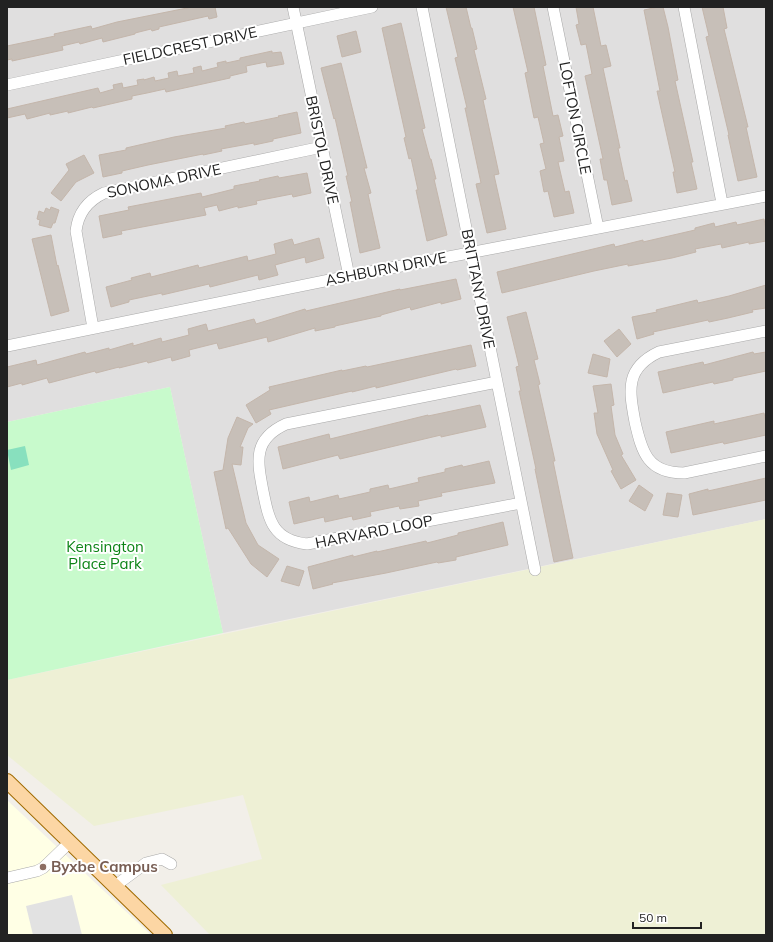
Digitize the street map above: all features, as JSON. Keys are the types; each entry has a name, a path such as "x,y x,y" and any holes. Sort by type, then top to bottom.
{"main road":[{"path":"7,782 165,935"}],"street":[{"name":"BRISTOL DRIVE","path":"293,7 349,276"},
{"name":"FIELDCREST DRIVE","path":"7,85 372,7"},
{"name":"BRITTANY DRIVE","path":"422,7 472,253 496,382 535,570"},
{"name":"LOFTON CIRCLE","path":"553,7 598,228"},
{"path":"684,7 722,203"},
{"name":"SONOMA DRIVE","path":"93,328 76,231 77,222 81,212 87,204 104,193 322,147"},
{"name":"ASHBURN DRIVE","path":"7,346 349,276 722,203 766,196"},
{"path":"766,331 659,352 642,363 636,371 630,391 640,444 649,460 661,468 674,473 684,473 766,456"},
{"name":"HARVARD LOOP","path":"496,382 286,424 277,428 269,435 263,444 259,453 259,471 269,517 273,526 289,540 298,543 308,544 521,503"},
{"path":"7,878 37,871 43,868 69,842"},
{"path":"115,886 146,862 162,859 171,864"}],"shaded area":[{"path":"7,7 766,7 766,519 223,633 170,387 7,422"},
{"path":"766,519 766,935 210,935 161,885 262,859 243,795 94,826 7,755 7,680"},
{"name":"Byxbe Campus","path":"7,800 151,935 7,935"},
{"path":"72,895 82,935 33,935 26,906"}],"green space":[{"name":"Kensington Place Park","path":"170,387 223,633 7,680 7,422"},
{"path":"25,446 29,465 11,470 7,450"}],"building":[{"path":"192,7 215,7 217,17 209,19 208,16 103,42 102,38 80,44 79,42 62,46 63,50 12,61 12,59 7,60 7,46 55,36 54,34 91,26 92,29 117,22"},
{"path":"446,7 466,7 472,28 477,49 474,50 486,99 483,100 499,174 494,175 506,229 487,233 476,184 481,183 465,108 467,108 455,58 458,57"},
{"path":"513,7 534,7 546,65 543,66 553,116 558,115 563,136 559,137 564,161 558,162 565,192 569,191 574,213 554,217 548,191 544,192 540,171 546,169 540,144 544,143 538,117 534,118 525,73 528,72"},
{"path":"576,7 593,7 601,46 606,45 611,66 603,68 620,148 618,148 625,181 627,180 632,201 612,205 607,180 604,180 600,159 603,159 585,76 592,74 586,44 581,45 576,25 579,24"},
{"path":"663,7 668,27 678,80 675,81 693,162 691,162 697,189 677,193 673,172 675,172 657,91 660,91 644,10"},
{"path":"702,7 723,7 727,28 724,29 748,127 746,127 757,177 738,181 706,37 709,36"},
{"path":"401,23 425,128 422,129 436,179 434,179 447,235 427,241 416,190 418,190 411,158 409,159 404,138 406,137 382,28"},
{"path":"356,31 361,52 342,57 337,36"},
{"path":"272,51 272,53 281,52 284,64 267,67 266,62 246,66 247,72 230,76 230,78 166,92 165,89 132,96 132,99 68,113 68,111 50,115 50,113 27,119 25,114 7,118 7,109 98,88 100,93 114,89 113,85 122,83 123,88 138,85 137,80 144,80 154,77 155,81 169,78 168,73 177,71 178,76 194,73 193,68 201,66 202,71 218,67 217,63 240,60 240,58"},
{"path":"341,63 367,168 364,168 371,193 368,194 380,248 360,253 350,202 352,202 346,176 348,176 335,118 334,119 321,68"},
{"path":"297,112 301,133 254,145 254,143 221,149 222,151 148,165 103,177 99,155 126,150 126,148 174,137 226,128 225,126 244,122 245,124"},
{"path":"84,155 94,173 76,182 61,201 51,193 69,170 66,164"},
{"path":"307,173 311,193 293,197 292,194 256,201 257,204 238,208 238,206 219,211 217,205 204,208 206,215 121,231 122,234 103,238 99,216 129,210 128,207 201,193 202,197 234,189 234,186 260,181 259,180 278,176 279,178"},
{"path":"51,207 59,210 55,223 53,223 51,228 39,225 40,220 37,219 39,211 44,213 46,208 50,210"},
{"path":"764,219 766,241 749,244 749,242 722,248 721,244 695,249 696,252 672,258 628,266 628,264 594,271 502,293 497,272 614,244 615,247 643,240 643,242 695,230 695,228 714,223 715,227 736,222 737,225"},
{"path":"51,235 57,266 58,265 69,311 51,316 32,239"},
{"path":"319,238 324,258 306,263 305,257 275,265 278,275 259,280 258,275 210,287 209,284 162,295 162,293 129,300 129,302 111,307 106,287 132,280 131,278 150,273 151,277 198,265 199,268 247,256 248,261 276,254 274,244 292,239 294,245"},
{"path":"456,279 461,299 441,304 441,302 411,310 410,307 381,316 335,327 315,331 315,328 268,342 267,337 219,349 217,343 189,350 190,356 172,361 171,357 96,373 95,371 49,383 47,378 22,385 22,383 7,387 7,367 36,360 37,365 85,352 86,354 109,348 109,350 133,343 133,346 161,338 162,342 189,335 188,329 206,324 208,331 254,319 256,324 305,309 306,311 400,289"},
{"path":"766,285 766,308 752,310 753,312 728,318 709,322 708,320 653,332 654,334 637,339 632,317 657,312 656,310 697,300 698,303 729,296"},
{"path":"526,312 538,359 534,360 540,384 538,385 555,461 553,461 573,558 554,562 519,391 521,391 516,367 519,366 507,317"},
{"path":"619,329 631,344 617,357 604,341"},
{"path":"471,345 476,366 456,369 376,388 376,386 352,391 269,410 271,414 256,423 246,405 270,390 269,387 342,370 367,367"},
{"path":"753,352 754,354 766,352 766,371 733,378 733,380 714,384 713,382 663,393 658,372 703,362 704,365"},
{"path":"593,354 610,359 607,377 588,373"},
{"path":"611,384 614,405 611,406 615,435 623,454 621,455 636,480 621,489 611,471 613,470 597,434 594,413 598,413 593,386"},
{"path":"480,405 486,427 441,437 441,435 340,459 338,455 283,469 278,447 329,434 330,439 428,415"},
{"path":"764,413 766,435 671,453 666,432 714,421 714,424"},
{"path":"237,417 253,424 248,428 240,447 243,447 241,465 232,464 246,523 258,545 279,559 267,577 251,564 228,528 226,529 214,472 223,470 228,438"},
{"path":"489,461 495,483 441,493 442,496 418,501 419,506 400,509 399,506 370,512 371,516 353,520 352,516 325,522 324,517 294,524 289,502 309,497 310,502 338,495 339,499 370,492 370,489 388,485 389,489 419,482 418,478 445,472 445,469 462,465 463,467"},
{"path":"766,478 766,500 693,515 689,494"},
{"path":"639,485 653,495 645,511 629,501"},
{"path":"667,493 682,495 678,517 663,515"},
{"path":"503,522 508,545 456,557 456,560 437,562 332,583 333,584 313,589 308,567 353,555 353,557 426,541 427,543 458,535 458,533"},
{"path":"287,566 304,571 299,586 281,581"}],"place":[{"name":"Byxbe Campus","path":"43,867"}]}
